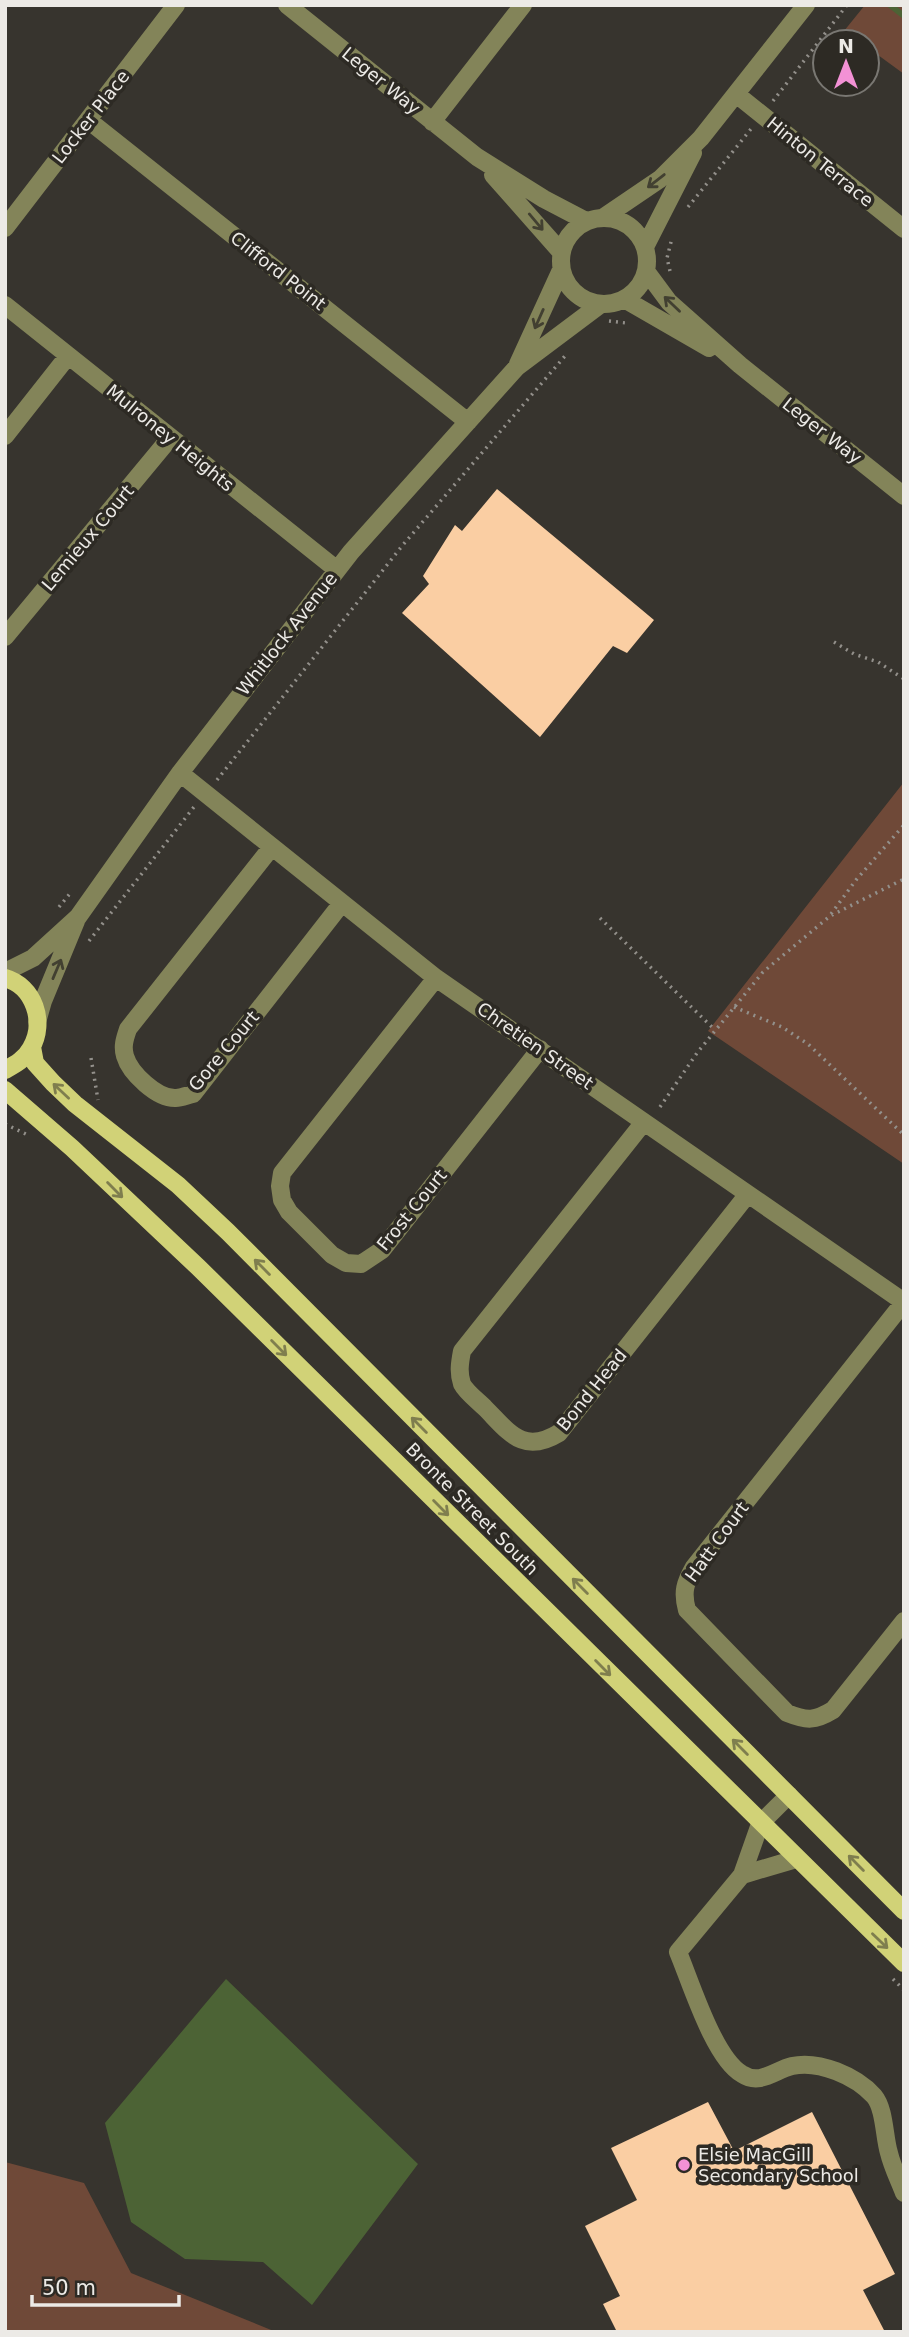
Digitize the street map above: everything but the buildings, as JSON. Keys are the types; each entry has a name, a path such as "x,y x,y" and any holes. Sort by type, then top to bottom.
{"main road":[{"path":"5,978 28,991 36,1009 38,1028 32,1047 20,1062 5,1070"},
{"name":"Bronte Street South","path":"32,1047 36,1063 50,1081 178,1185 228,1232 904,1911"},
{"name":"Bronte Street South","path":"5,1090 72,1148 198,1267 904,1964"}],"street":[{"name":"Locker Place","path":"5,228 176,5"},
{"name":"Leger Way","path":"286,5 477,156 544,199 586,221"},
{"path":"432,122 523,5"},
{"path":"604,217 660,179 701,138 806,5"},
{"name":"Hinton Terrace","path":"736,94 904,229"},
{"name":"Clifford Point","path":"88,120 468,422"},
{"path":"645,247 701,138"},
{"name":"Leger Way","path":"477,156 561,252"},
{"path":"604,217 629,225 639,235 645,247 646,271 634,292 624,299 601,304 587,301 566,283 561,270 561,252 574,228 586,221 604,217"},
{"name":"Whitlock Avenue","path":"517,367 561,270"},
{"name":"Leger Way","path":"646,271 669,302 740,365 904,496"},
{"name":"Leger Way","path":"624,299 740,365"},
{"name":"Whitlock Avenue","path":"5,972 33,958 78,917 180,773 337,569 517,367 601,304"},
{"name":"Mulroney Heights","path":"5,305 337,569"},
{"path":"5,436 68,356"},
{"name":"Lemieux Court","path":"5,637 170,438"},
{"name":"Chretien Street","path":"180,773 436,978 904,1302"},
{"name":"Gore Court","path":"271,848 128,1028 123,1042 124,1054 129,1065 149,1086 162,1095 175,1098 193,1094 342,903"},
{"name":"Whitlock Avenue","path":"37,1022 43,1000 78,917"},
{"name":"Frost Court","path":"436,978 282,1173 282,1200 289,1212 332,1255 346,1263 361,1264 382,1250 540,1049"},
{"name":"Bond Head","path":"644,1122 463,1351 459,1367 463,1386 514,1437 532,1443 546,1441 559,1433 748,1194"},
{"name":"Hatt Court","path":"904,1302 694,1567 682,1594 687,1610 787,1713 799,1718 818,1720 833,1710 904,1621"},
{"path":"789,1796 760,1824 742,1875 678,1952 725,2059 743,2076 766,2078 792,2066 820,2067 849,2077 876,2098 889,2154 904,2193"},
{"path":"742,1875 796,1859"}],"path":[{"path":"775,98 847,5"},
{"path":"682,214 748,132"},
{"path":"671,280 667,258 672,234"},
{"path":"600,326 608,321 631,323"},
{"path":"86,949 88,942 402,545 566,355"},
{"path":"834,642 854,654 878,662 904,679"},
{"path":"830,916 856,880 904,825"},
{"path":"660,1107 697,1053 763,972 830,916 904,879"},
{"path":"600,918 715,1030"},
{"path":"734,1007 782,1027 808,1044 904,1135"},
{"path":"91,1058 103,1126"},
{"path":"5,1124 24,1135"}],"shaded area":[{"path":"865,5 904,5 904,74 881,57 881,28 846,28"},
{"path":"904,782 904,1164 708,1031"},
{"path":"226,1979 418,2164 312,2305 263,2262 185,2259 131,2222 105,2123"},
{"path":"5,2162 84,2183 131,2273 276,2332 5,2332"}],"waterway":[{"path":"890,5 904,16"}],"place":[{"name":"Elsie MacGill Secondary School","path":"684,2165"}]}
